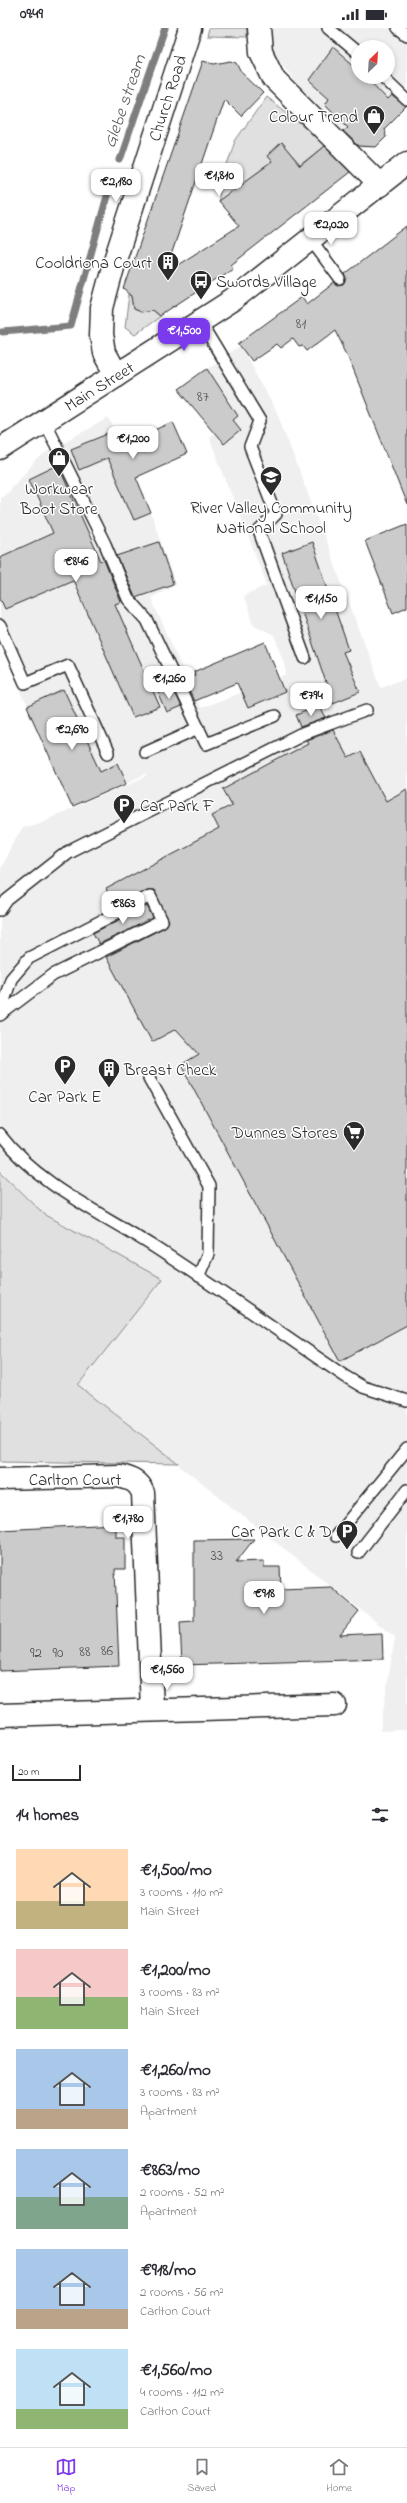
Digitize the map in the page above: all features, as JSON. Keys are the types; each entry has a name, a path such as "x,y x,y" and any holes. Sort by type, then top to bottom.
{"street":[{"name":"Church Road","path":"116,375 104,354 101,335 102,308 115,260 190,28"},
{"path":"259,28 259,41 263,59 274,79 380,185"},
{"name":"Main Street","path":"0,449 200,322 311,240 407,163"},
{"name":"Carlton Court","path":"0,1479 119,1476 131,1479 139,1484 143,1493 152,1709"},
{"path":"0,1715 152,1709 335,1705"}],"lane":[{"path":"328,28 351,47"},
{"path":"398,28 407,35"},
{"path":"390,84 407,100"},
{"path":"311,240 340,278"},
{"path":"200,322 260,421 250,447 276,514 259,531 305,658"},
{"path":"44,421 105,544 128,599 147,620 206,744 275,716"},
{"path":"0,626 25,683 68,665 108,753"},
{"path":"0,910 7,900 68,852 305,733 367,710"},
{"path":"145,752 199,728"},
{"path":"150,896 162,921 53,975 0,1015 3,995 11,979 29,958 150,896"},
{"path":"149,1078 209,1186 208,1254 198,1277"},
{"path":"0,1135 12,1151 43,1179 140,1238 363,1387 407,1401"},
{"path":"336,1536 407,1449"},
{"path":"358,1553 407,1490"}],"shaded area":[{"path":"209,28 247,28 247,37 207,36"},
{"path":"271,28 407,28 407,106 384,129 386,137 376,147 362,148 299,87 270,47"},
{"path":"266,97 327,144 300,165 281,144 272,162 218,202 224,173 235,141"},
{"path":"129,294 134,298 133,306 136,310 150,308 160,316 135,334 125,327"},
{"path":"241,346 278,415 381,687 407,678 407,1730 380,1731 395,1637 78,1385 155,1288 91,1240 44,1214 0,1171 0,868 22,827 44,821 147,776 146,774 72,807 0,644 0,497 9,492 10,488 46,452 108,418 116,431 151,513 175,584 151,598 200,708 287,675 285,662 274,635 254,625 243,596 267,585 209,437 238,416 207,368"},
{"path":"0,1171 44,1214 162,1279 78,1385 179,1464 0,1461"}],"building":[{"path":"333,47 351,63 351,84 373,84 388,100 392,96 406,107 384,129 386,137 376,147 359,146 343,131 348,127 325,104 329,98 309,80"},
{"path":"203,61 214,64 231,61 237,63 242,73 263,93 241,116 224,99 165,273 239,226 218,201 272,162 267,156 281,143 300,166 324,146 350,172 231,265 233,268 160,316 153,310 141,312 134,309 132,296 124,289"},
{"path":"407,226 407,505 347,354 335,330 307,351 303,346 299,347 293,339 281,348 277,344 252,361 239,343 302,297 307,304 334,283 338,286 344,285 347,279 345,274"},
{"path":"207,368 238,416 233,420 241,430 224,444 178,389"},
{"path":"173,422 187,454 136,477 151,513 134,520 107,458 79,470 71,449 116,431 122,445"},
{"path":"58,465 101,561 104,560 121,602 115,604 160,707 133,717 73,580 5,609 0,598 0,557 53,533 29,479"},
{"path":"407,524 407,607 393,613 365,541"},
{"path":"159,542 173,584 135,597 117,556"},
{"path":"312,542 349,650 343,652 360,692 333,703 282,553"},
{"path":"265,642 285,692 248,708 237,683 194,701 184,681 195,675 194,672"},
{"path":"171,686 181,707 167,713 158,692"},
{"path":"64,690 101,771 118,763 127,783 72,807 27,707"},
{"path":"319,706 326,718 301,727 296,715"},
{"path":"333,730 348,758 360,752 386,801 407,789 407,1325 340,1361 181,1065 199,1054 176,1029 152,1042 106,957 165,927 169,921 154,890 147,890 115,906 106,889 219,829 212,815 232,805 223,789 308,743 306,740"},
{"path":"147,906 153,918 99,944 93,933"},
{"path":"116,1524 116,1537 125,1537 125,1569 115,1569 119,1666 0,1671 0,1530"},
{"path":"254,1539 236,1562 264,1561 264,1567 280,1567 281,1589 331,1587 359,1611 340,1635 382,1633 383,1659 182,1665 180,1622 194,1621 194,1540"}],"waterway":[{"name":"Glebe stream","path":"120,160 165,28"},
{"name":"Glebe stream","path":"3,332 71,326 107,196"}],"place":[{"name":"Colour Trend","path":"374,136"},
{"name":"Cooldriona Court","path":"168,282"},
{"name":"Swords Village","path":"201,300"},
{"name":"Workwear Boot Store","path":"59,478"},
{"name":"River Valley Community National School","path":"271,496"},
{"name":"Car Park F","path":"124,824"},
{"name":"Car Park E","path":"65,1086"},
{"name":"Breast Check","path":"109,1088"},
{"name":"Dunnes Stores","path":"354,1152"},
{"name":"Car Park C & D","path":"347,1550"}]}
